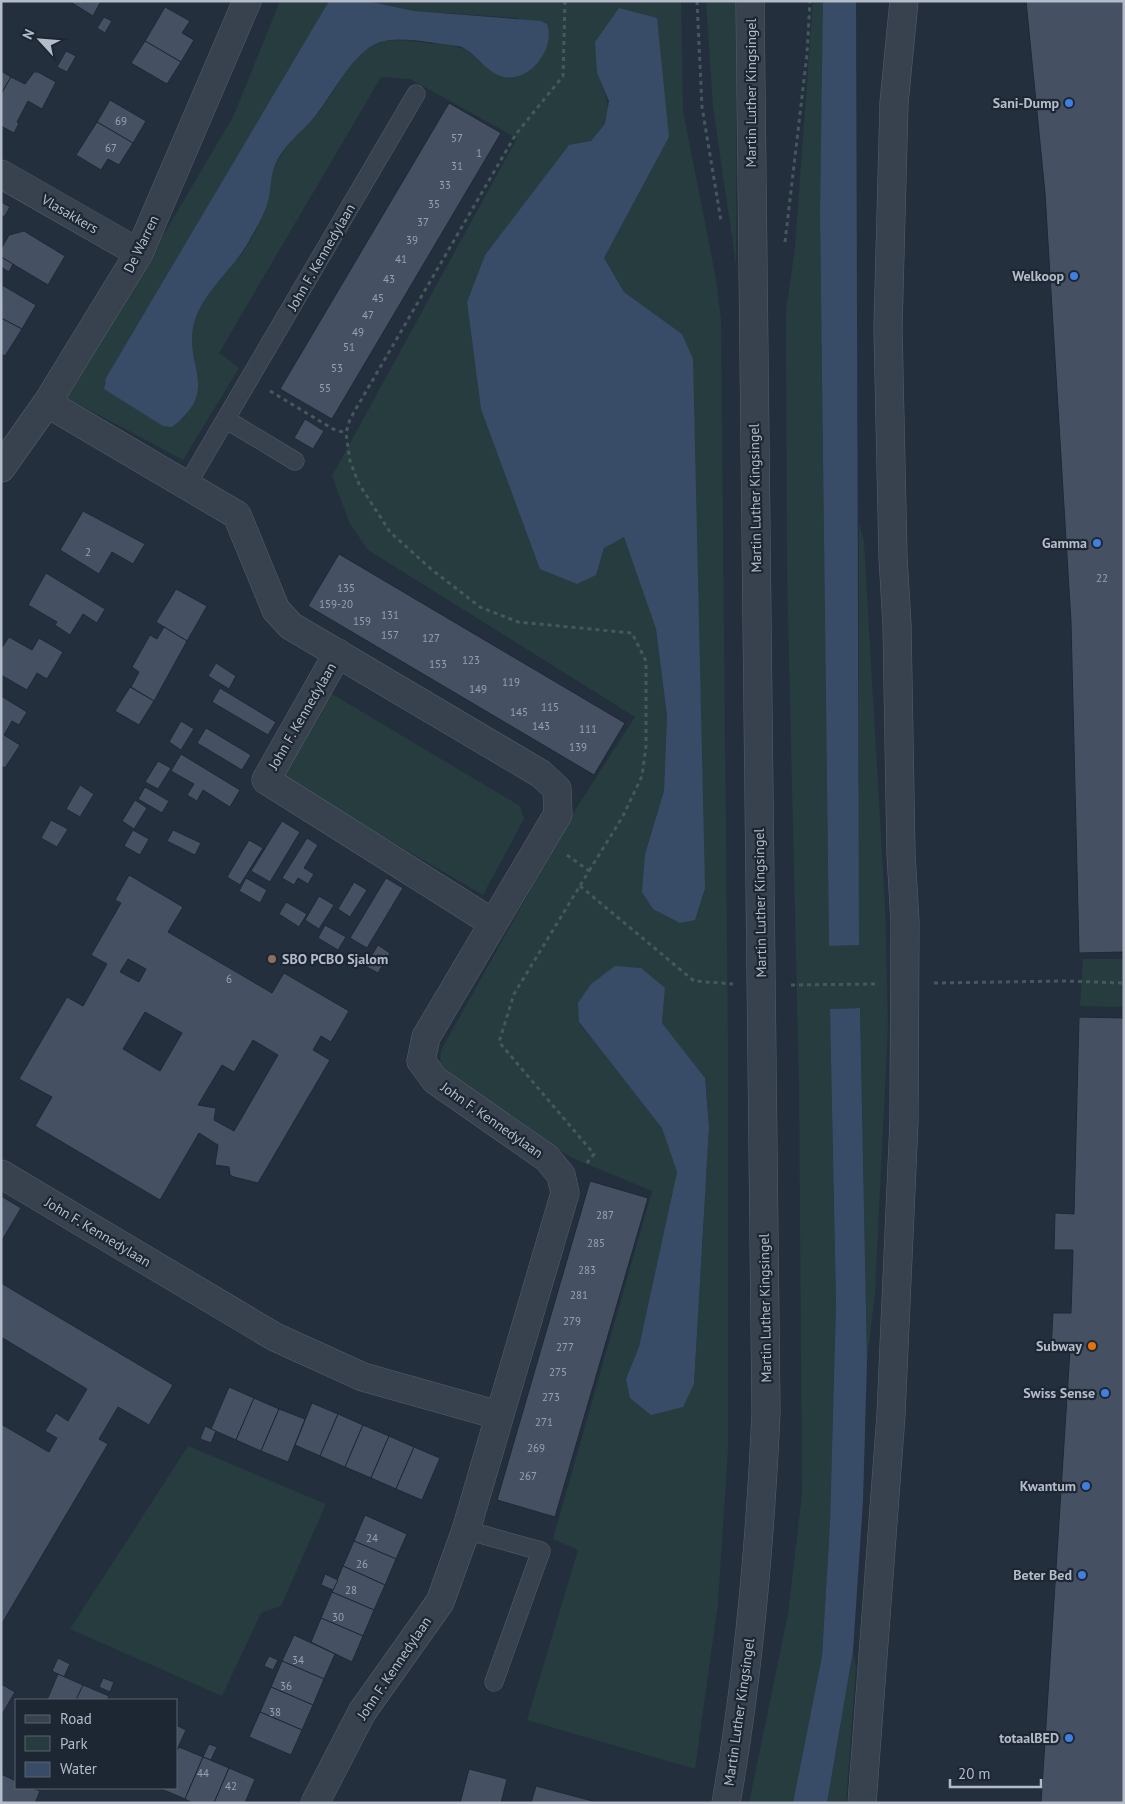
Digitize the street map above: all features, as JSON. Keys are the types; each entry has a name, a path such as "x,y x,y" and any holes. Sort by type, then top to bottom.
{"street":[{"name":"De Warren","path":"1,468 47,402 139,253 247,1"},
{"name":"Martin Luther Kingsingel","path":"726,1803 739,1731 752,1612 762,1504 766,1413 750,1"},
{"path":"862,1803 891,1415 904,1121 905,922 901,854 897,625 893,557 888,318 894,102 904,1"},
{"name":"Vlasakkers","path":"1,174 139,253"},
{"name":"John F. Kennedylaan","path":"47,402 237,515 276,610 291,626 541,774 557,789 558,814 426,1036 421,1061 435,1080 547,1158 561,1175 565,1193 466,1530 440,1602 362,1712 315,1803"},
{"name":"John F. Kennedylaan","path":"338,653 266,780 493,923"},
{"name":"John F. Kennedylaan","path":"1,1174 275,1337 363,1377 498,1416"}],"lane":[{"name":"John F. Kennedylaan","path":"187,485 416,94"},
{"path":"226,420 295,461"},
{"path":"466,1530 541,1551 494,1682"}],"path":[{"path":"565,1193 594,1154 499,1042 514,994 623,816 642,776 646,746 646,662 632,633 518,622 480,607 431,569 390,532 359,484 350,461 346,433 350,419 516,134 563,76 566,1"},
{"path":"697,1 702,107 721,223"},
{"path":"784,244 805,73 810,1"},
{"path":"250,379 333,429 346,433"},
{"path":"544,839 590,871"},
{"path":"580,886 694,981 761,985 1066,981 1124,983"}],"green space":[{"path":"280,1 329,1 104,384 104,389 184,418 193,403 197,390 192,332 199,310 217,281 243,252 257,228 265,209 272,175 279,159 288,145 322,109 355,60 377,43 405,41 459,47 473,54 486,66 518,18 414,11 367,1 681,1 683,111 716,279 721,319 728,1047 728,1450 718,1603 695,1769 527,1720 578,1550 553,1539 652,1191 570,1157 449,1072 440,1063 441,1050 577,807 635,717 368,550 350,524 332,476 517,138 410,79 381,77 219,353 239,368 183,460 67,398 233,117","holes":["597,73 669,137 604,258 624,292 682,334 680,923 645,854 664,791 667,716 656,629 624,536 604,548 596,575 481,409 467,302 485,255 569,146 592,140 605,125 608,117 607,99","665,988 662,1023 705,1078 709,1127 694,1384 626,1379 639,1348 677,1172 663,1128 579,1023"]},
{"path":"706,1 737,1 736,265 713,107"},
{"path":"813,1 823,1 824,14 820,213 829,946 859,945 859,523 864,542 885,905 888,1025 875,1294 867,1361 860,1008 830,1009 836,1303 830,1524 822,1656 793,1803 749,1803 788,1614 802,1494 799,1085 787,572 786,312 795,247"},
{"path":"327,691 520,806 524,819 483,895 279,776"},
{"path":"1083,959 1124,959 1124,1007 1080,1006"},
{"path":"188,1446 326,1504 281,1606 261,1613 222,1696 70,1629"},
{"path":"853,1651 856,1668 846,1803 827,1803"}],"water":[{"path":"329,1 367,1 414,11 541,21 547,24 549,33 548,43 539,61 531,69 514,77 497,75 471,53 459,46 398,39 380,42 361,54 311,122 287,146 278,160 274,168 264,214 244,249 206,298 195,320 192,336 198,388 195,400 187,413 172,427 163,426 104,389 106,378"},
{"path":"823,1 856,1 859,945 829,946 820,213"},
{"path":"619,8 657,18 669,137 604,258 624,292 682,334 693,359 705,888 695,920 680,923 653,909 642,892 645,854 664,791 667,716 656,629 624,537 604,548 596,575 577,584 540,569 481,409 467,302 485,255 569,145 591,141 605,124 609,101 597,73 595,42"},
{"path":"615,966 641,968 665,988 662,1023 705,1078 709,1127 694,1384 683,1407 651,1415 630,1398 626,1379 639,1347 677,1172 662,1128 579,1022 578,1003 591,984"},
{"path":"860,1008 867,1361 863,1501 853,1651 827,1803 793,1803 822,1656 830,1524 836,1303 830,1009"}],"building":[{"path":"69,1 101,1 93,16"},
{"path":"1026,1 1124,1 1124,952 1079,953 1071,622 1045,193"},
{"path":"165,7 190,21 182,33 194,40 181,62 145,41"},
{"path":"104,17 112,21 105,33 97,28"},
{"path":"145,41 181,62 167,84 131,63"},
{"path":"66,51 76,56 67,72 57,67"},
{"path":"1,71 11,77 1,94"},
{"path":"34,72 38,72 56,82 42,109 28,101 17,122 19,123 14,133 1,126 1,94 11,77 25,84"},
{"path":"110,100 146,121 133,143 97,122"},
{"path":"449,103 501,133 332,419 280,389"},
{"path":"97,122 133,143 119,165 108,159 101,170 76,155"},
{"path":"1,202 10,207 4,217 1,215"},
{"path":"24,231 65,256 48,285 1,257 1,249 9,235"},
{"path":"1,257 13,264 9,272 1,267"},
{"path":"2,285 36,305 22,329 1,318"},
{"path":"1,318 22,329 5,356 1,354"},
{"path":"305,419 324,431 313,449 294,438"},
{"path":"83,511 145,544 133,564 112,552 99,574 60,550"},
{"path":"339,554 625,723 594,775 308,606"},
{"path":"46,573 105,609 97,623 83,614 70,635 55,625 57,622 28,605"},
{"path":"176,589 207,606 187,641 156,622"},
{"path":"164,627 187,641 154,701 131,687 139,672 132,667 150,635 157,639"},
{"path":"9,637 32,650 39,638 63,652 47,679 37,673 27,690 1,675 1,649"},
{"path":"216,663 236,676 229,689 208,676"},
{"path":"130,687 154,701 139,725 115,711"},
{"path":"220,688 276,722 268,735 212,702"},
{"path":"1,696 27,712 19,725 12,721 4,735 20,745 5,768 1,766"},
{"path":"181,721 194,729 181,750 169,742"},
{"path":"206,728 251,755 242,770 197,743"},
{"path":"181,754 240,790 230,807 203,790 197,801 187,795 194,784 171,771"},
{"path":"158,761 171,768 158,789 145,782"},
{"path":"80,785 94,794 80,817 66,809"},
{"path":"145,787 169,801 162,813 138,799"},
{"path":"135,800 147,808 134,829 122,821"},
{"path":"51,820 68,829 57,847 41,838"},
{"path":"282,821 300,832 270,882 251,871"},
{"path":"133,830 149,839 140,855 124,846"},
{"path":"173,830 201,843 195,855 167,841"},
{"path":"307,838 318,845 304,868 314,874 308,884 298,878 294,885 282,878"},
{"path":"249,840 263,848 240,885 227,877"},
{"path":"129,875 183,907 168,932 272,993 284,973 349,1011 331,1042 321,1036 313,1050 330,1060 258,1183 234,1177 230,1175 229,1167 215,1165 218,1145 199,1133 160,1200 35,1126 52,1097 19,1079 67,997 83,1006 107,964 91,955 121,903 115,900","holes":["128,959 146,969 139,982 120,972","145,1012 182,1033 160,1071 123,1049","253,1040 278,1055 234,1131 214,1120 216,1108 198,1105 222,1065 234,1072"]},
{"path":"246,878 267,890 260,903 239,891"},
{"path":"386,878 403,888 367,948 350,938"},
{"path":"354,882 367,890 350,917 338,909"},
{"path":"319,896 334,905 319,929 305,920"},
{"path":"286,902 307,914 299,927 279,914"},
{"path":"325,925 346,937 338,950 318,938"},
{"path":"378,945 390,953 378,973 365,966"},
{"path":"1079,1017 1124,1018 1124,1803 1041,1803 1070,1350 1051,1350 1053,1313 1071,1313 1073,1250 1054,1250 1055,1213 1074,1214"},
{"path":"590,1181 648,1198 555,1517 497,1500"},
{"path":"1,1196 21,1208 1,1242"},
{"path":"1,1283 173,1385 149,1425 118,1407 99,1439 108,1444 1,1625 1,1424 49,1452 57,1438 45,1431 56,1413 68,1421 87,1389 1,1337"},
{"path":"229,1387 254,1398 236,1440 211,1429"},
{"path":"254,1398 279,1409 261,1451 236,1440"},
{"path":"312,1403 338,1414 320,1456 295,1445"},
{"path":"279,1409 305,1419 288,1462 261,1451"},
{"path":"338,1414 363,1425 345,1467 320,1456"},
{"path":"363,1425 389,1436 371,1478 345,1467"},
{"path":"205,1426 216,1431 211,1443 200,1439"},
{"path":"389,1436 414,1447 396,1489 371,1478"},
{"path":"414,1447 440,1458 422,1500 396,1489"},
{"path":"365,1515 407,1534 396,1559 354,1541"},
{"path":"354,1541 396,1559 385,1585 343,1566"},
{"path":"343,1566 385,1585 374,1610 332,1592"},
{"path":"325,1574 338,1580 333,1590 321,1585"},
{"path":"332,1592 374,1610 363,1636 321,1618"},
{"path":"321,1618 363,1636 352,1662 311,1642"},
{"path":"294,1635 335,1654 324,1679 282,1661"},
{"path":"269,1656 278,1660 273,1670 264,1666"},
{"path":"58,1658 70,1664 64,1677 52,1671"},
{"path":"282,1661 324,1679 313,1705 271,1687"},
{"path":"58,1674 83,1685 76,1699 47,1699"},
{"path":"103,1678 114,1682 110,1692 99,1687"},
{"path":"1,1684 15,1692 1,1716"},
{"path":"83,1685 109,1696 108,1699 76,1699"},
{"path":"271,1687 313,1705 302,1730 260,1712"},
{"path":"260,1712 302,1730 291,1755 249,1737"},
{"path":"178,1726 186,1730 178,1748"},
{"path":"209,1744 217,1747 211,1760 203,1757"},
{"path":"179,1747 203,1757 185,1799 161,1789 178,1789"},
{"path":"203,1757 229,1768 214,1803 193,1803 185,1799"},
{"path":"229,1768 255,1779 245,1803 214,1803"},
{"path":"469,1769 507,1779 501,1803 460,1803"},
{"path":"1,1774 15,1781 15,1789 35,1789 40,1791 35,1803 1,1803"},
{"path":"536,1786 600,1803 531,1803"}],"place":[{"name":"Sani-Dump","path":"1069,103"},
{"name":"Welkoop","path":"1074,276"},
{"name":"Gamma","path":"1097,543"},
{"name":"SBO PCBO Sjalom","path":"272,959"},
{"name":"Subway","path":"1092,1346"},
{"name":"Swiss Sense","path":"1105,1393"},
{"name":"Kwantum","path":"1086,1486"},
{"name":"Beter Bed","path":"1082,1575"},
{"name":"totaalBED","path":"1069,1738"}]}
